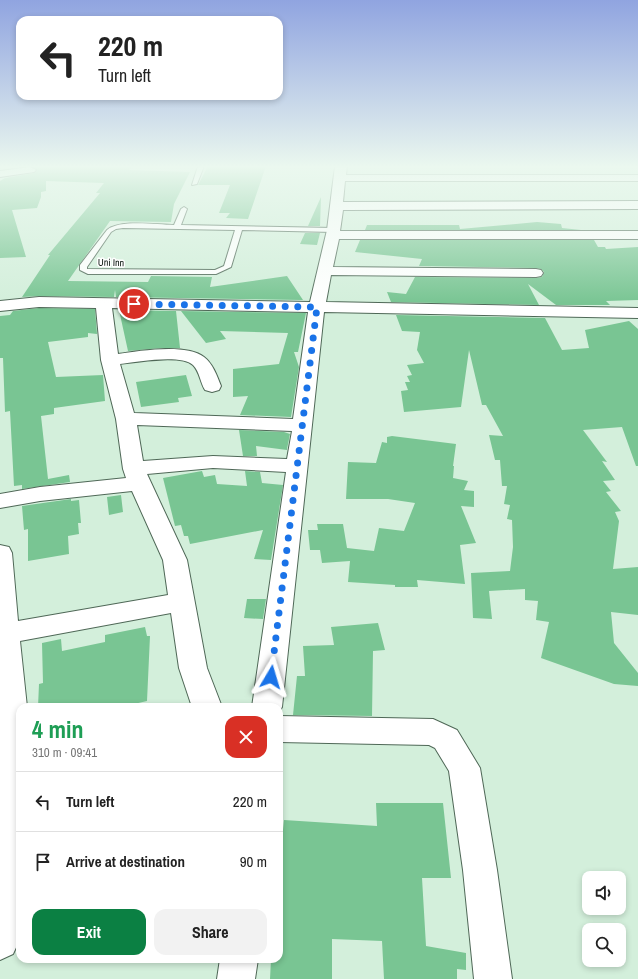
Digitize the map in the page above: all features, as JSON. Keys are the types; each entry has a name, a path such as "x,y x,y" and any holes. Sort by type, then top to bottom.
{"street":[{"path":"267,703 317,307 337,212"},
{"path":"333,233 638,235"},
{"path":"324,271 536,273"},
{"path":"0,306 39,302 638,313"},
{"path":"103,303 110,360 126,419 137,476 175,560 193,668 206,703"},
{"path":"110,360 176,355 195,358 203,365 212,386"},
{"path":"126,419 303,425"},
{"path":"0,501 137,476 175,464 213,462 297,466"},
{"path":"0,553 15,746 9,885 0,941"},
{"path":"7,634 181,602"},
{"path":"283,729 433,732 446,739 464,768 480,870 493,979"},
{"path":"236,979 238,963"}],"lane":[{"path":"177,227 183,212"},
{"name":"Uni Inn","path":"239,228 227,267 216,272 88,272 84,270 83,267 109,231 114,228 239,228 333,233"}],"building":[{"path":"0,212 13,212 26,257 0,258"},
{"path":"84,212 173,212 171,222 110,221 68,281 148,282 151,276 212,277 210,287 287,276 303,300 116,297 115,290 114,297 22,297 50,255 48,255"},
{"path":"220,212 250,212 248,219 226,218 230,213 219,213"},
{"path":"314,212 320,212 320,226 308,226"},
{"path":"537,222 561,224 562,228 581,230 365,230 367,225 459,225 460,229"},
{"path":"305,233 320,233 317,245 300,244"},
{"path":"360,240 594,240 598,247 605,247 606,249 638,247 638,300 606,301 610,305 556,305 528,284 539,305 391,302 387,292 406,294 415,277 536,278 542,277 544,272 541,269 536,268 419,266 422,259 355,252"},
{"path":"39,308 95,309 97,334 88,333 88,337 48,342 56,377 103,375 105,401 54,408 54,414 41,416 48,479 69,475 70,482 22,489 22,485 14,486 10,411 5,412 3,358 0,358 0,316 10,315 13,311"},
{"path":"119,310 176,311 180,348 128,351"},
{"path":"181,311 306,313 298,352 294,352 299,367 291,417 240,415 248,396 233,397 233,369 279,364 288,333 220,331 226,339 206,343"},
{"path":"396,315 545,318 562,350 589,348 585,330 629,321 638,329 638,466 636,466 622,427 583,430 607,462 602,461 615,480 603,481 611,491 606,492 621,511 615,512 619,521 613,569 638,567 638,615 611,612 614,643 638,673 638,686 614,684 541,658 549,622 536,620 538,601 525,600 525,589 489,591 492,619 473,618 471,573 510,571 513,547 512,520 507,519 510,505 504,504 507,486 502,486 500,460 495,460 489,435 503,436 486,405 482,405 469,350 461,407 404,412 401,391 408,390 405,382 410,382 407,376 412,375 407,365 424,363 417,350 420,332 402,331"},
{"path":"186,375 192,396 178,398 179,402 141,407 136,382"},
{"path":"239,430 284,432 290,434 287,450 256,446 257,456 243,456"},
{"path":"392,436 456,444 453,478 468,481 464,490 474,491 474,507 461,506 476,543 460,545 465,584 417,580 418,587 395,587 395,585 348,582 350,561 322,563 320,550 310,550 308,530 318,530 317,524 343,524 347,548 374,551 379,528 404,531 415,503 388,499 346,499 348,462 376,463 382,442 387,443 387,437"},
{"path":"202,471 204,477 215,475 217,484 247,486 245,471 260,472 262,483 283,485 271,560 254,559 263,530 190,544 188,536 184,536 181,525 175,526 163,478"},
{"path":"121,495 123,512 109,515 107,497"},
{"path":"71,499 71,501 79,500 81,523 78,523 79,534 68,536 69,554 28,561 28,529 24,530 22,506"},
{"path":"247,599 266,599 263,619 244,618"},
{"path":"378,623 385,650 373,651 372,716 293,715 297,676 305,676 303,646 334,645 331,627"},
{"path":"145,627 147,636 150,636 147,701 138,703 38,703 39,684 43,683 42,643 61,639 62,651 105,642 105,635"},
{"path":"376,803 443,803 451,878 422,878 426,946 466,953 466,970 457,969 457,979 384,979 382,941 332,939 332,979 270,979 271,963 283,963 284,820 377,826"}],"route":[{"path":"134,304 317,307 271,677"}]}
